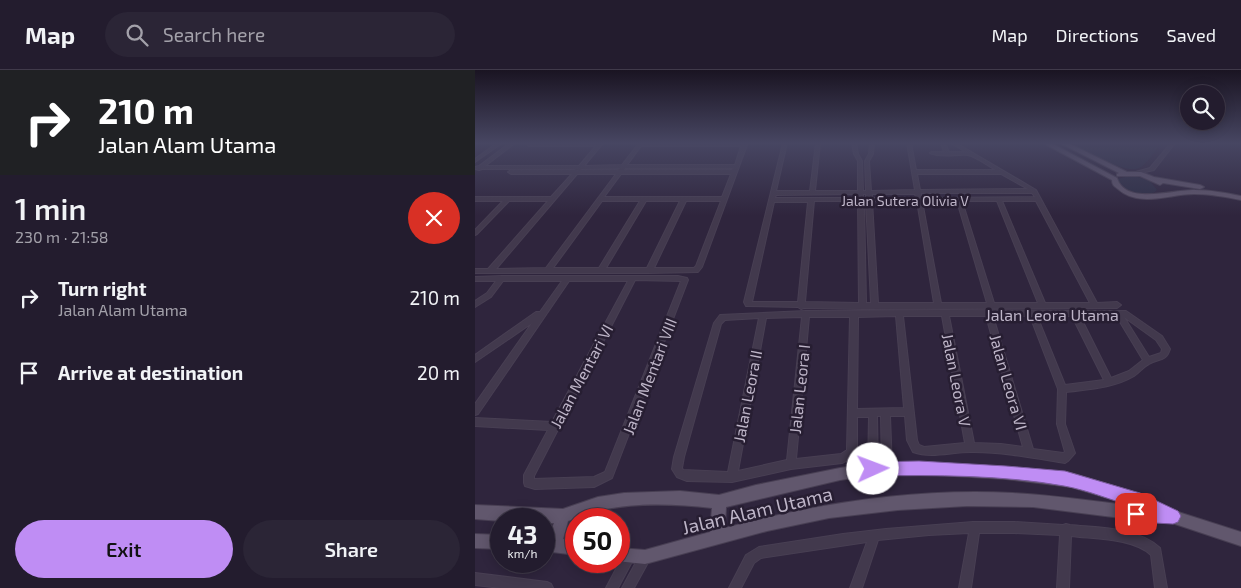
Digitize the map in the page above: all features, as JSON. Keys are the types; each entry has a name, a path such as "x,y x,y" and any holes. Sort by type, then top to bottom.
{"main road":[{"path":"1093,167 1115,179 1119,188 1134,195 1153,197 1193,192 1241,198"},
{"path":"1099,170 1113,174 1117,172 1112,167"},
{"path":"1112,167 1125,173 1241,193"},
{"path":"1115,179 1118,175 1125,173"},
{"path":"1152,178 1163,187 1163,193 1159,196"},
{"name":"Jalan Alam Utama","path":"475,512 516,516 563,516 598,504 624,500 680,498 719,502 840,474 880,468 996,472 1071,480 1140,501 1173,516 1241,539"},
{"name":"Jalan Alam Utama","path":"630,556 645,557 808,515 897,504 990,498 1072,505 1136,514 1173,516"},
{"path":"717,537 719,502"},
{"path":"555,533 563,516"},
{"path":"475,541 490,542"}],"street":[{"path":"476,170 566,167"},
{"path":"490,271 581,167"},
{"path":"548,271 623,167"},
{"path":"667,167 735,169"},
{"path":"779,167 748,302 753,306 938,306 990,309 1042,305 1095,305 1118,310 1147,360"},
{"path":"801,306 815,167"},
{"path":"860,167 863,306"},
{"path":"867,167 875,306"},
{"path":"913,167 938,306"},
{"path":"994,167 1034,191 1095,305"},
{"path":"476,170 487,172 619,173 735,169"},
{"path":"475,271 692,271 699,267 735,169"},
{"path":"1134,174 1152,169 1152,178"},
{"path":"914,172 1003,172"},
{"name":"Jalan Sutera Olivia V","path":"773,193 812,196 861,196 869,192 1034,191"},
{"name":"Jalan Sutera Olivia V","path":"771,200 812,196"},
{"name":"Jalan Sutera Olivia V","path":"861,196 869,200 1039,199"},
{"path":"600,200 724,198"},
{"path":"601,271 643,199"},
{"path":"649,271 684,199"},
{"name":"Jalan Leora VI","path":"959,199 1029,451"},
{"path":"999,199 1042,305"},
{"path":"475,200 552,200"},
{"path":"475,233 508,200"},
{"path":"475,304 489,295 502,278"},
{"path":"475,411 567,278"},
{"path":"475,279 633,278"},
{"name":"Jalan Mentari VIII","path":"529,474 529,483 535,484 594,482 609,475 613,468 686,283 685,280 678,278 633,278"},
{"name":"Jalan Mentari VI","path":"529,474 633,278"},
{"name":"Jalan Leora Utama","path":"853,315 852,454 842,458 791,464 732,476 687,476 680,474 677,464 719,319 728,316 763,314 945,313 990,309 1032,313 1075,314 1118,310 1132,316 1159,338 1166,350 1165,354 1161,357 1147,360 1131,374 1109,382 1062,389"},
{"path":"475,359 543,312"},
{"name":"Jalan Leora V","path":"945,313 970,447"},
{"path":"899,314 908,412 912,440 916,449 970,447 1029,451 1065,458 1069,452 1061,424 1062,389 1032,313"},
{"name":"Jalan Leora II","path":"732,476 763,314"},
{"name":"Jalan Leora I","path":"791,464 806,314"},
{"path":"1075,314 1109,382"},
{"path":"873,412 880,468"},
{"path":"880,468 885,412"},
{"path":"853,413 908,412"},
{"path":"475,422 554,426"},
{"path":"965,588 975,527"},
{"path":"735,588 750,559 759,554 839,539 975,527 1066,529 1144,542 1156,552 1161,588"},
{"path":"1063,588 1066,529"},
{"path":"857,588 874,536"},
{"path":"628,588 645,557"},
{"path":"613,588 618,573"},
{"path":"475,580 547,588"}],"shaded area":[{"path":"1123,167 1140,167 1135,169"},
{"path":"1132,175 1150,181 1157,190 1147,195 1136,194 1125,189 1117,181"}],"route":[{"path":"873,469 919,468 1006,473 1065,479 1140,501 1173,516 1136,514"}]}
